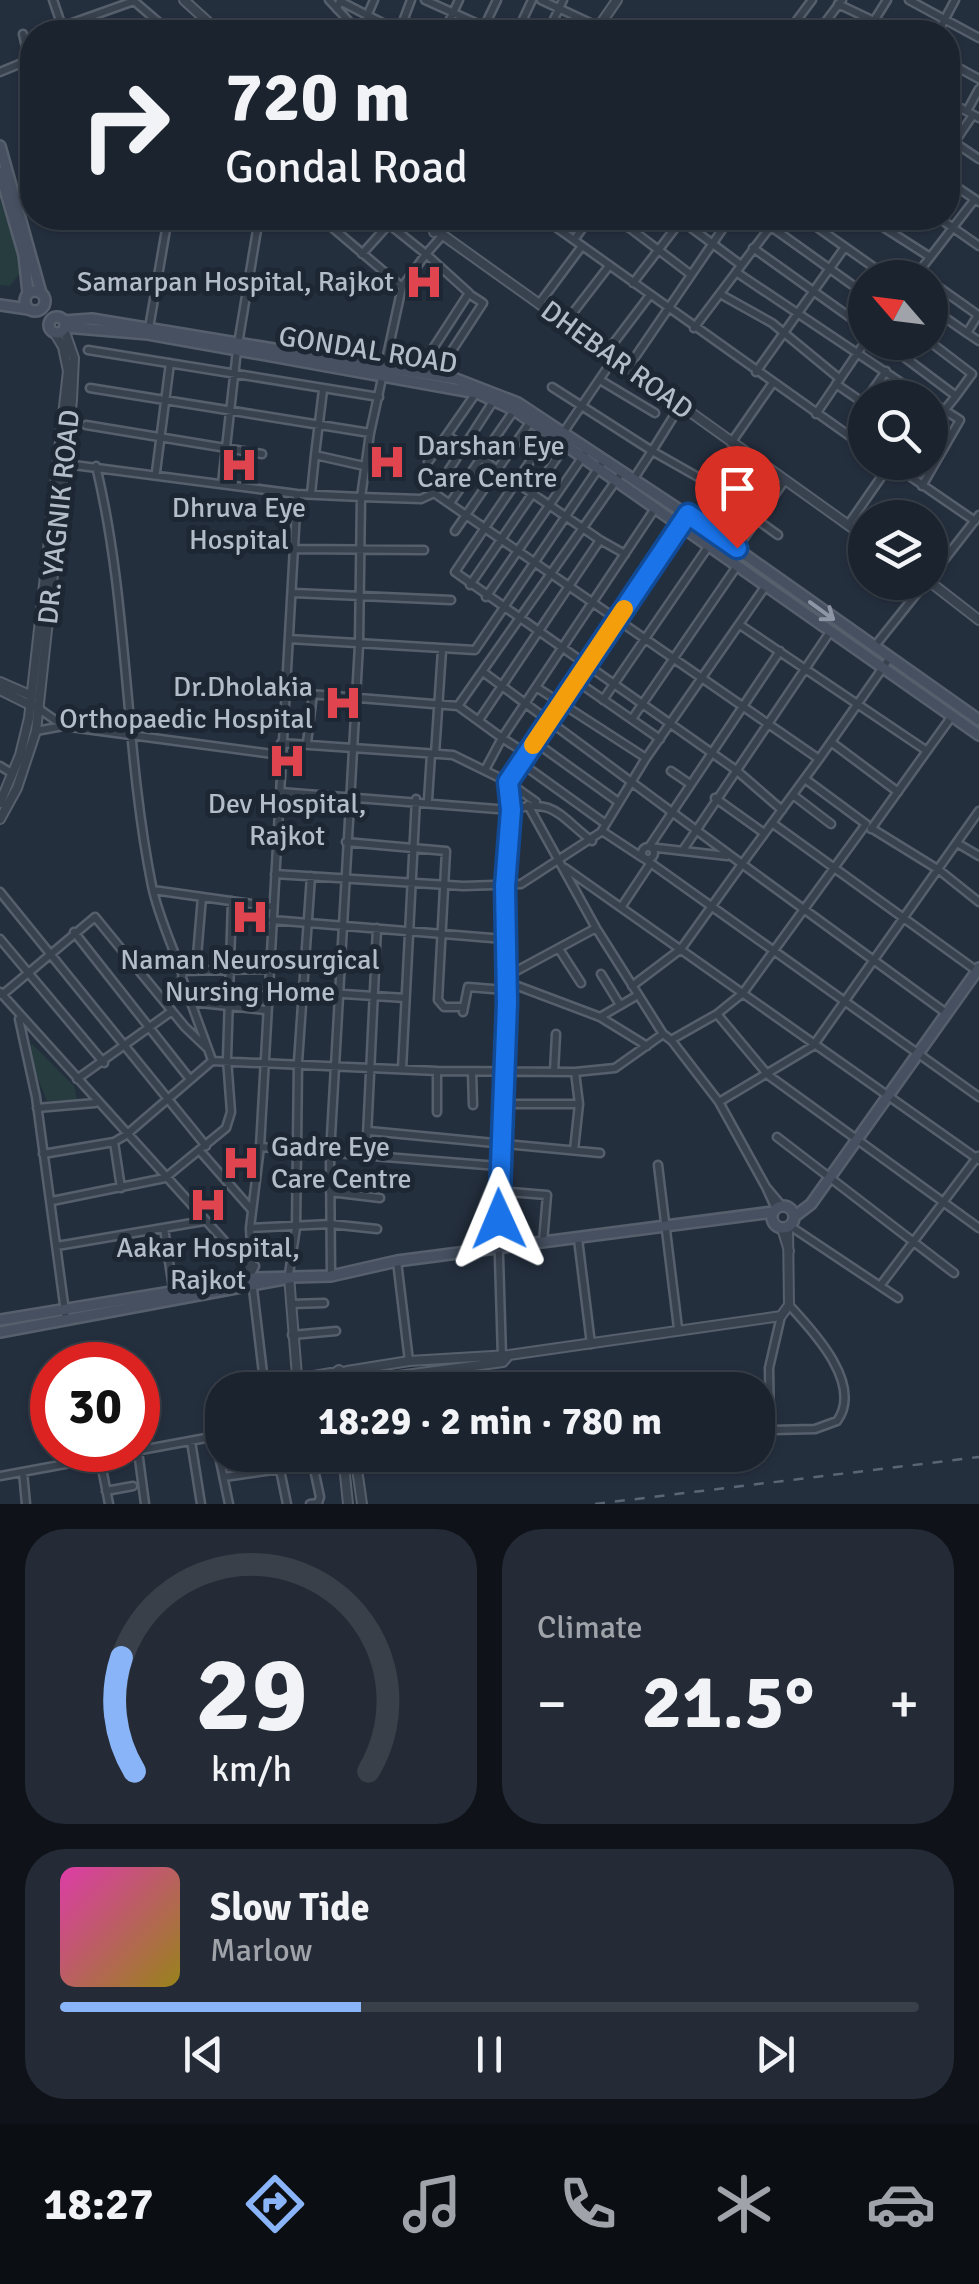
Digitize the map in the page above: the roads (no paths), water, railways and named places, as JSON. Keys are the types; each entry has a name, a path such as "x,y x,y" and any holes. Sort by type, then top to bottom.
{"main road":[{"path":"0,146 20,217"},
{"path":"0,172 24,255 32,310"},
{"path":"24,230 43,298 59,325"},
{"path":"0,303 27,295 43,298"},
{"path":"32,310 43,298"},
{"path":"0,303 32,310 59,325"},
{"name":"GONDAL ROAD","path":"59,325 86,318 479,389"},
{"name":"GONDAL ROAD","path":"59,325 96,326 237,346"},
{"name":"GONDAL ROAD","path":"385,373 435,376 479,389 516,407 620,477 708,547 979,735"},
{"name":"GONDAL ROAD","path":"620,477 633,480 688,514 979,720"},
{"path":"789,1222 856,1141 978,969"},
{"path":"0,1320 174,1296 251,1274 330,1276 397,1261 776,1212 789,1222"},
{"path":"776,1212 789,1222"},
{"path":"0,1332 65,1314"}],"street":[{"path":"184,0 206,20"},
{"path":"329,0 374,20"},
{"path":"366,16 374,0"},
{"path":"425,0 467,20"},
{"path":"450,20 459,0"},
{"path":"541,0 579,20"},
{"path":"554,20 563,0"},
{"path":"840,2 874,20 887,0"},
{"path":"909,0 945,20 955,0"},
{"path":"87,20 134,1 156,20"},
{"path":"973,115 979,89"},
{"path":"960,218 977,200"},
{"path":"148,328 166,230"},
{"path":"222,483 237,346 256,230"},
{"path":"337,230 402,287"},
{"path":"362,254 384,230"},
{"path":"396,230 482,303 435,376"},
{"name":"DHEBAR ROAD","path":"432,230 848,525"},
{"path":"330,1276 330,1154 359,645 364,466 402,287 442,230"},
{"path":"560,230 848,436"},
{"path":"574,240 581,230"},
{"path":"632,230 690,274"},
{"path":"633,283 672,230"},
{"path":"696,230 738,268 848,347"},
{"path":"627,368 721,230"},
{"path":"694,328 767,230"},
{"path":"776,230 848,281"},
{"path":"820,230 862,260"},
{"path":"888,230 930,257"},
{"path":"929,260 950,230"},
{"path":"956,230 979,246"},
{"path":"539,304 582,246"},
{"path":"753,248 848,315"},
{"path":"756,372 845,248"},
{"path":"565,322 609,266"},
{"path":"416,374 469,293"},
{"path":"720,294 764,318 848,389"},
{"path":"470,585 566,439 610,356 650,295"},
{"path":"948,295 978,315 967,333"},
{"path":"948,320 979,341"},
{"path":"0,803 26,737 34,702 68,371 59,325"},
{"name":"DR. YAGNIK ROAD","path":"0,819 17,788 36,731 34,702 66,464 74,369 59,325"},
{"path":"88,350 380,398"},
{"path":"948,356 972,374"},
{"path":"816,414 854,360"},
{"path":"867,360 898,380"},
{"path":"908,360 956,396"},
{"path":"156,472 170,362"},
{"path":"948,406 979,364"},
{"path":"880,380 886,372"},
{"path":"600,380 655,414"},
{"path":"731,442 772,384"},
{"path":"90,388 370,433"},
{"path":"552,388 778,535"},
{"path":"428,462 479,389"},
{"path":"311,494 323,390"},
{"path":"66,464 156,472 297,494 421,499 434,493 496,396"},
{"path":"633,480 680,406"},
{"path":"450,503 516,407"},
{"path":"948,413 960,420 948,441"},
{"path":"455,531 532,418"},
{"path":"86,425 161,434 262,454"},
{"path":"551,430 455,572 736,770 782,810"},
{"path":"447,436 625,554"},
{"path":"486,596 586,453"},
{"path":"315,455 364,466"},
{"path":"289,639 469,651 506,609 601,464"},
{"path":"96,466 110,528 130,736 153,890 212,1060"},
{"path":"458,706 620,477"},
{"path":"737,548 785,480"},
{"path":"913,480 977,518 948,556"},
{"path":"922,486 925,480"},
{"path":"434,493 819,759"},
{"path":"263,1372 250,1228 260,1148 267,969 280,744 294,593 297,494"},
{"path":"485,770 560,648 662,497"},
{"path":"504,1357 498,1145 509,886 508,782 688,514"},
{"path":"479,720 600,540"},
{"path":"604,700 708,547"},
{"path":"295,549 359,553 424,550"},
{"path":"632,719 736,566"},
{"path":"274,874 509,886 562,864 592,841 766,588"},
{"path":"294,593 451,600"},
{"path":"948,596 979,620"},
{"path":"873,648 913,600"},
{"path":"740,625 927,751"},
{"path":"682,850 830,632"},
{"path":"428,800 442,650"},
{"path":"648,847 780,651"},
{"path":"632,986 681,949 889,659"},
{"path":"483,672 946,1013"},
{"path":"575,680 661,739"},
{"path":"0,682 64,726"},
{"path":"536,687 646,758"},
{"path":"0,690 34,702"},
{"path":"285,692 458,706 527,754"},
{"path":"307,742 313,694"},
{"path":"672,1040 717,1014 742,992 801,908 898,792 952,716"},
{"path":"36,731 64,726 280,755"},
{"path":"280,744 307,742 453,755 508,782 532,804 596,928 663,1034 672,1040 719,1102 776,1212"},
{"path":"535,742 618,801"},
{"path":"831,742 898,792"},
{"path":"521,763 620,843 775,948 979,1097"},
{"path":"0,766 13,774"},
{"path":"671,771 690,784"},
{"path":"805,779 868,826 939,870 979,902"},
{"path":"280,792 416,799 511,810 532,804 548,806 592,841"},
{"path":"794,795 831,824"},
{"path":"715,798 764,832"},
{"path":"402,1068 416,799"},
{"path":"719,1102 813,1046 979,811"},
{"path":"772,823 978,969"},
{"path":"346,842 446,852 438,1000 444,1007 464,1009 468,987 506,982 596,928"},
{"path":"620,843 730,856"},
{"path":"958,843 979,856"},
{"path":"622,906 646,860 654,855 648,847"},
{"path":"562,864 813,1046 978,1158 880,1286"},
{"path":"298,1372 290,1335 289,1304 296,1228 298,1062 311,876"},
{"path":"153,890 273,907"},
{"path":"0,892 252,1210"},
{"path":"196,968 202,897"},
{"path":"52,1201 165,1178 229,1123 232,901"},
{"path":"206,1047 172,1011 101,919 91,918 1,994 251,1274"},
{"path":"272,920 504,940"},
{"path":"366,1157 377,928"},
{"path":"74,932 189,1078"},
{"path":"0,939 104,1063"},
{"path":"559,949 580,983"},
{"path":"182,973 196,968 267,969"},
{"path":"601,974 620,1005"},
{"path":"506,982 600,1017 647,1046"},
{"path":"266,989 405,998"},
{"path":"600,1017 638,995"},
{"path":"191,1001 265,1010"},
{"path":"77,1079 172,1011"},
{"path":"717,1014 768,1076 979,1228"},
{"path":"18,1016 52,1201 65,1314"},
{"path":"554,1072 556,1034"},
{"path":"42,1154 114,1142 212,1060 438,1072 575,1072 615,1068 663,1034"},
{"path":"437,1112 438,1072"},
{"path":"472,1072 473,1105"},
{"path":"574,1150 579,1104 575,1072"},
{"path":"37,1108 96,1103"},
{"path":"501,1104 579,1104"},
{"path":"369,1131 600,1152"},
{"path":"777,1136 954,1274"},
{"path":"114,1142 122,1188"},
{"path":"260,1148 498,1166"},
{"path":"658,1165 678,1328"},
{"path":"330,1192 380,1198"},
{"path":"498,1192 547,1195 542,1243"},
{"path":"57,1246 204,1221"},
{"path":"789,1222 789,1304 781,1316 769,1368 770,1426 773,1430 815,1429 838,1421 843,1412 842,1390 832,1355 789,1304"},
{"path":"789,1222 898,1298"},
{"path":"250,1228 330,1224 377,1229"},
{"path":"164,1228 174,1296"},
{"path":"578,1239 592,1344"},
{"path":"227,1245 251,1242"},
{"path":"397,1261 409,1361"},
{"path":"289,1304 324,1304"},
{"path":"415,1372 678,1328 781,1316"},
{"path":"290,1335 336,1330"},
{"path":"347,1372 409,1361 504,1357"},
{"path":"160,1447 205,1438"},
{"path":"191,1441 200,1504"},
{"path":"0,1476 30,1471"},
{"path":"14,1504 26,1503 22,1472"},
{"path":"103,1472 109,1504"},
{"path":"141,1472 146,1504"},
{"path":"223,1472 229,1504"},
{"path":"224,1477 255,1472"},
{"path":"281,1472 287,1504"},
{"path":"310,1504 318,1503 320,1497 315,1472"},
{"path":"344,1472 348,1504"},
{"path":"357,1472 362,1504"},
{"path":"106,1490 133,1486"}],"railway":[{"path":"595,1504 979,1457"}],"place":[{"name":"Samarpan Hospital, Rajkot","path":"424,282"},
{"name":"Darshan Eye Care Centre","path":"387,462"},
{"name":"Dhruva Eye Hospital","path":"239,465"},
{"name":"Dr.Dholakia Orthopaedic Hospital","path":"343,703"},
{"name":"Dev Hospital, Rajkot","path":"287,761"},
{"name":"Naman Neurosurgical Nursing Home","path":"250,917"},
{"name":"Gadre Eye Care Centre","path":"241,1163"},
{"name":"Aakar Hospital, Rajkot","path":"208,1205"}]}
